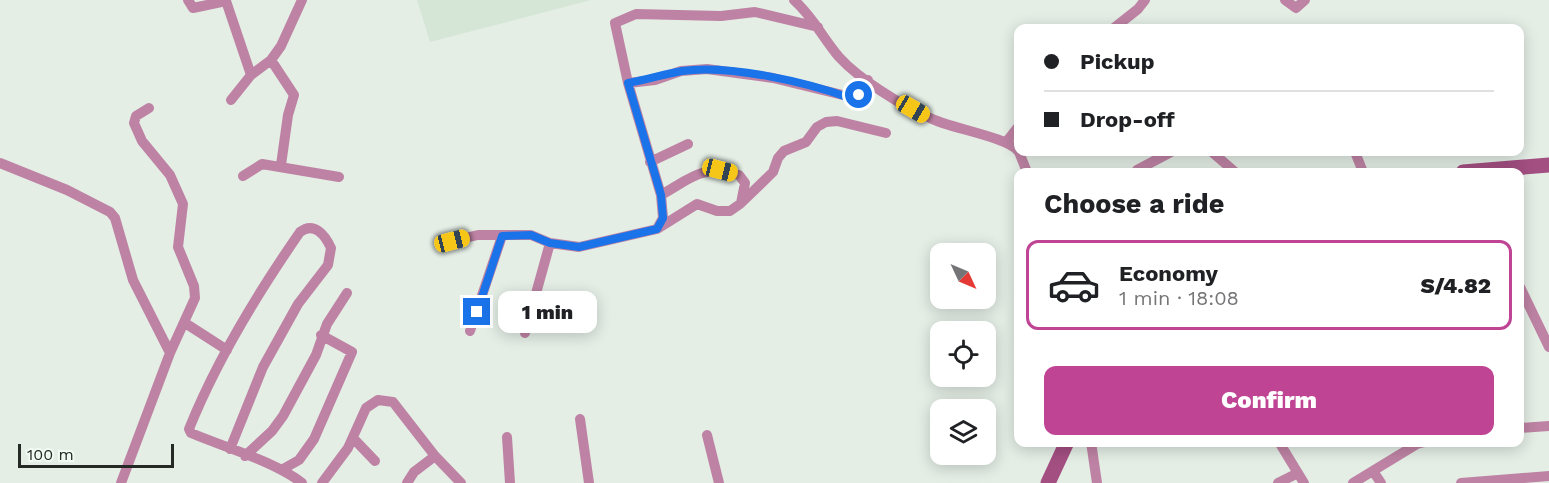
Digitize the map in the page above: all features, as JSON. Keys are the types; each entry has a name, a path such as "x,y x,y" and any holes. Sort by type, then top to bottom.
{"street":[{"path":"188,0 193,8 226,1 251,75"},
{"path":"231,100 251,75 271,60 281,45 302,0"},
{"path":"794,0 812,17 841,59 868,80 930,118 972,133 1006,141 1014,147"},
{"path":"1119,24 1138,9 1145,0"},
{"path":"1285,0 1296,8 1305,0"},
{"path":"657,229 663,218 661,195 628,83 615,23 636,14 721,16 755,12 818,27"},
{"path":"271,60 294,95 288,115 281,165"},
{"path":"628,83 655,80 681,71 707,69 773,78 855,98 868,80"},
{"path":"121,483 170,353 195,298 194,286 178,247 183,204 170,175 142,141 134,123 136,116 150,108"},
{"path":"452,241 478,235 531,235 550,243 579,247 657,229 698,204 707,205 717,211 730,211 773,172 778,158 784,151 806,142 817,127 826,122 837,121 886,133"},
{"path":"1006,141 1014,132"},
{"path":"650,162 688,144"},
{"path":"1141,168 1163,156"},
{"path":"1217,156 1230,168"},
{"path":"0,163 66,190 110,212 115,218 133,280 170,353"},
{"path":"243,176 262,164 281,165 306,173 339,177"},
{"path":"1512,168 1549,165"},
{"path":"661,195 708,170 720,170 739,175 745,183 740,204"},
{"path":"230,449 270,354 298,304 328,265 331,248 320,232 308,227 300,232 261,289 227,350 189,429 192,433 245,456 283,469 302,483"},
{"path":"470,331 502,236"},
{"path":"525,333 550,243"},
{"path":"245,456 272,431 283,416 316,355 321,335 347,293"},
{"path":"1524,295 1549,347"},
{"path":"185,323 227,350"},
{"path":"283,469 299,460 314,439 352,352 321,335"},
{"path":"322,483 340,462 366,408 378,400 388,400 393,402 435,456 461,483"},
{"path":"580,419 589,483"},
{"path":"1524,428 1549,426"},
{"path":"707,435 719,483"},
{"path":"507,436 510,483"},
{"path":"353,438 375,461"},
{"path":"1048,483 1065,447"},
{"path":"1092,447 1097,483"},
{"path":"1282,447 1304,483"},
{"path":"1353,483 1413,447"},
{"path":"407,483 414,472 435,456"},
{"path":"1373,471 1381,483"},
{"path":"1278,483 1298,473"},
{"path":"1461,483 1549,476"}],"shaded area":[{"path":"417,0 591,0 430,42"}],"route":[{"path":"477,312 502,236 531,235 550,243 579,247 657,229 664,211 661,195 628,83 655,80 681,71 707,69 773,78 850,98 859,95"}]}
